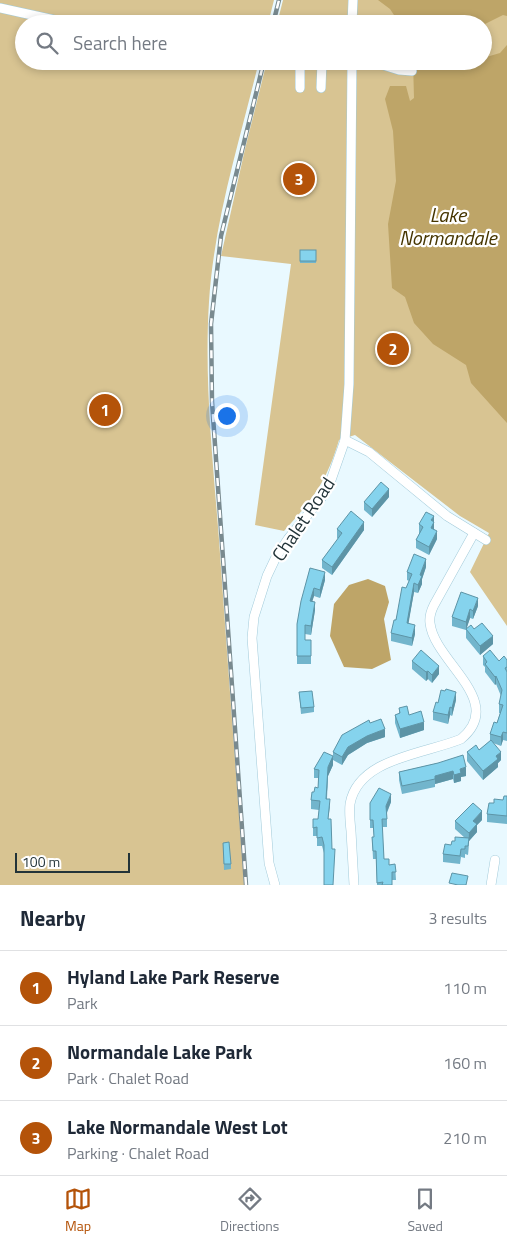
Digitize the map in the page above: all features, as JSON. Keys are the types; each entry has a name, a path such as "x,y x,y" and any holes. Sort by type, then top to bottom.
{"street":[{"path":"352,15 353,0"},
{"path":"0,8 32,15"},
{"path":"300,70 300,88"},
{"path":"321,88 322,70"},
{"name":"Chalet Road","path":"274,885 270,863 253,660 252,638 254,617 266,576 288,539 322,497 331,480 345,440 349,384 352,70"},
{"path":"399,70 412,70"},
{"path":"345,440 369,452 447,516 486,540"},
{"path":"354,885 350,804 354,791 362,780 371,771 383,764 461,739 469,734 477,716 476,698 436,640 430,623 430,613 434,604 474,533"},
{"path":"491,885 495,860"}],"shaded area":[{"path":"0,0 274,0 270,15 15,15 15,70 257,70 216,241 209,302 208,332 210,421 244,885 0,885"},
{"path":"283,0 507,0 507,626 470,572 489,533 460,516 355,435 339,440 318,489 284,531 255,525 291,264 221,256 265,70 492,70 492,15 279,15"}],"water":[{"path":"378,0 507,0 507,16 503,15 492,20 492,15 394,15 390,9"},
{"name":"Lake Normandale","path":"507,45 507,423 471,383 466,365 433,344 414,323 405,297 392,288 388,224 396,181 393,131 385,99 390,86 406,86 410,101 414,98 413,70 492,70 492,55 500,53"},
{"path":"368,579 385,586 389,602 384,619 391,660 372,669 344,667 330,636 334,604 349,585"}],"building":[{"path":"300,250 316,250 316,261 300,261"},
{"path":"381,482 389,489 372,509 364,502"},
{"path":"351,511 364,522 332,567 322,560 342,533 337,529"},
{"path":"426,512 434,516 431,520 434,522 431,528 437,531 429,547 416,540 423,527 419,524"},
{"path":"414,554 426,559 418,585 414,583 407,623 415,625 412,638 391,633 394,620 396,620 402,587 406,588 412,574 407,572"},
{"path":"310,568 325,572 320,590 314,588 310,601 315,602 311,626 305,625 305,640 311,640 311,656 297,656 297,624"},
{"path":"461,592 478,598 473,611 470,609 466,622 452,617"},
{"path":"482,623 493,636 480,646 466,629 471,625 474,629"},
{"path":"421,650 439,666 432,675 412,661"},
{"path":"490,650 499,661 504,656 507,660 507,667 505,668 507,672 507,733 503,732 501,737 490,734 494,722 497,723 503,705 499,704 502,690 496,676 485,664 487,662 483,656"},
{"path":"446,689 456,692 452,708 450,707 448,715 433,712 436,702 438,703 441,690 445,691"},
{"path":"312,691 314,707 301,708 299,692"},
{"path":"407,706 409,715 421,711 424,722 400,729 395,715 400,713 399,708"},
{"path":"381,719 385,729 367,736 348,747 342,757 333,752 342,735 369,720 370,723"},
{"path":"491,740 501,752 496,756 498,759 483,771 467,752 476,745 479,750"},
{"path":"324,752 333,756 328,767 326,799 330,799 328,819 331,819 332,849 335,849 333,885 324,885 324,845 322,837 317,838 317,827 313,828 313,819 318,819 320,801 311,800 312,792 314,792 315,787 318,788 319,770 314,769"},
{"path":"463,755 466,767 460,769 461,773 454,775 453,771 435,776 435,779 402,786 399,772"},
{"path":"379,788 391,794 386,806 387,819 382,819 384,859 389,859 389,865 395,864 396,872 392,872 392,885 382,885 383,882 377,883 376,851 373,851 373,820 370,820 370,803"},
{"path":"504,796 507,796 507,816 487,814 489,803 494,803 494,799 503,800"},
{"path":"473,803 482,811 473,821 477,824 469,833 455,821"},
{"path":"455,837 469,838 468,846 465,846 465,849 461,849 460,856 443,854 445,844 451,845 452,841 455,841"},
{"path":"229,842 231,864 224,864 223,843"},
{"path":"452,873 468,876 466,885 449,883"}],"railway":[{"path":"275,15 279,0"},
{"path":"246,885 212,402 211,324 221,236 262,70"}],"place":[{"name":"Lake Normandale West Lot","path":"299,179"},
{"name":"Normandale Lake Park","path":"393,349"},
{"name":"Hyland Lake Park Reserve","path":"105,410"}]}
